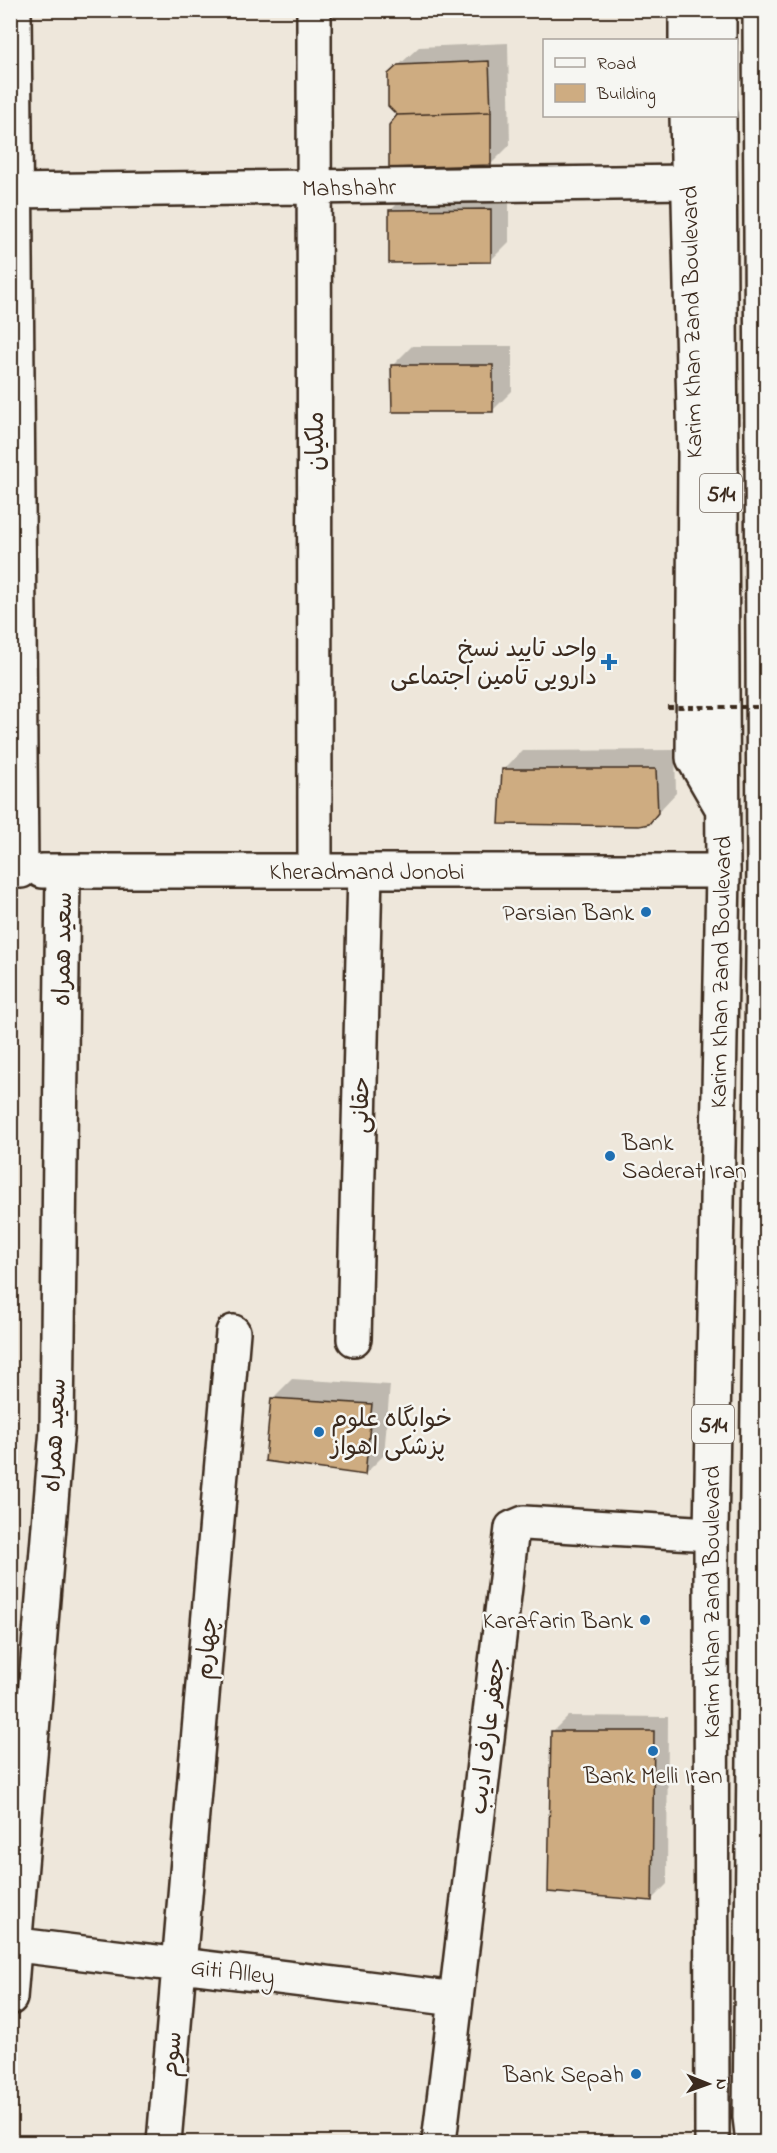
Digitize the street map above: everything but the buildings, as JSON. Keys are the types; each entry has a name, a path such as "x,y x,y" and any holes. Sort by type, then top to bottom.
{"street":[{"path":"14,10 16,871"},
{"name":"ملکیان","path":"314,10 315,871"},
{"path":"686,10 686,39"},
{"name":"Karim Khan Zand Boulevard","path":"757,2133 765,865 760,20"},
{"name":"Karim Khan Zand Boulevard","path":"687,117 695,454 693,758 723,810"},
{"name":"Karim Khan Zand Boulevard","path":"712,2142 711,1534 723,871 719,117"},
{"name":"Mahshahr","path":"13,191 688,182"},
{"name":"Kheradmand Jonobi","path":"16,871 723,871"},
{"name":"سعید همراه","path":"10,1998 57,1429 63,871"},
{"name":"حقانی","path":"354,1339 365,871"},
{"name":"چهارم","path":"179,1965 233,1332"},
{"name":"جعفر عارف ادیب","path":"439,2142 512,1528 524,1523 711,1534"},
{"name":"Giti Alley","path":"13,1944 456,1999"},
{"name":"سوم","path":"164,2142 179,1965"}],"path":[{"path":"667,707 766,707"}],"place":[{"name":"واحد تایید نسخ دارویی تامین اجتماعی","path":"609,662"},
{"name":"Parsian Bank","path":"646,912"},
{"name":"Bank Saderat Iran","path":"610,1156"},
{"name":"خوابگاه علوم پزشکی اهواز","path":"319,1432"},
{"name":"Karafarin Bank","path":"645,1620"},
{"name":"Bank Melli Iran","path":"653,1751"},
{"name":"Bank Sepah","path":"636,2074"}]}
